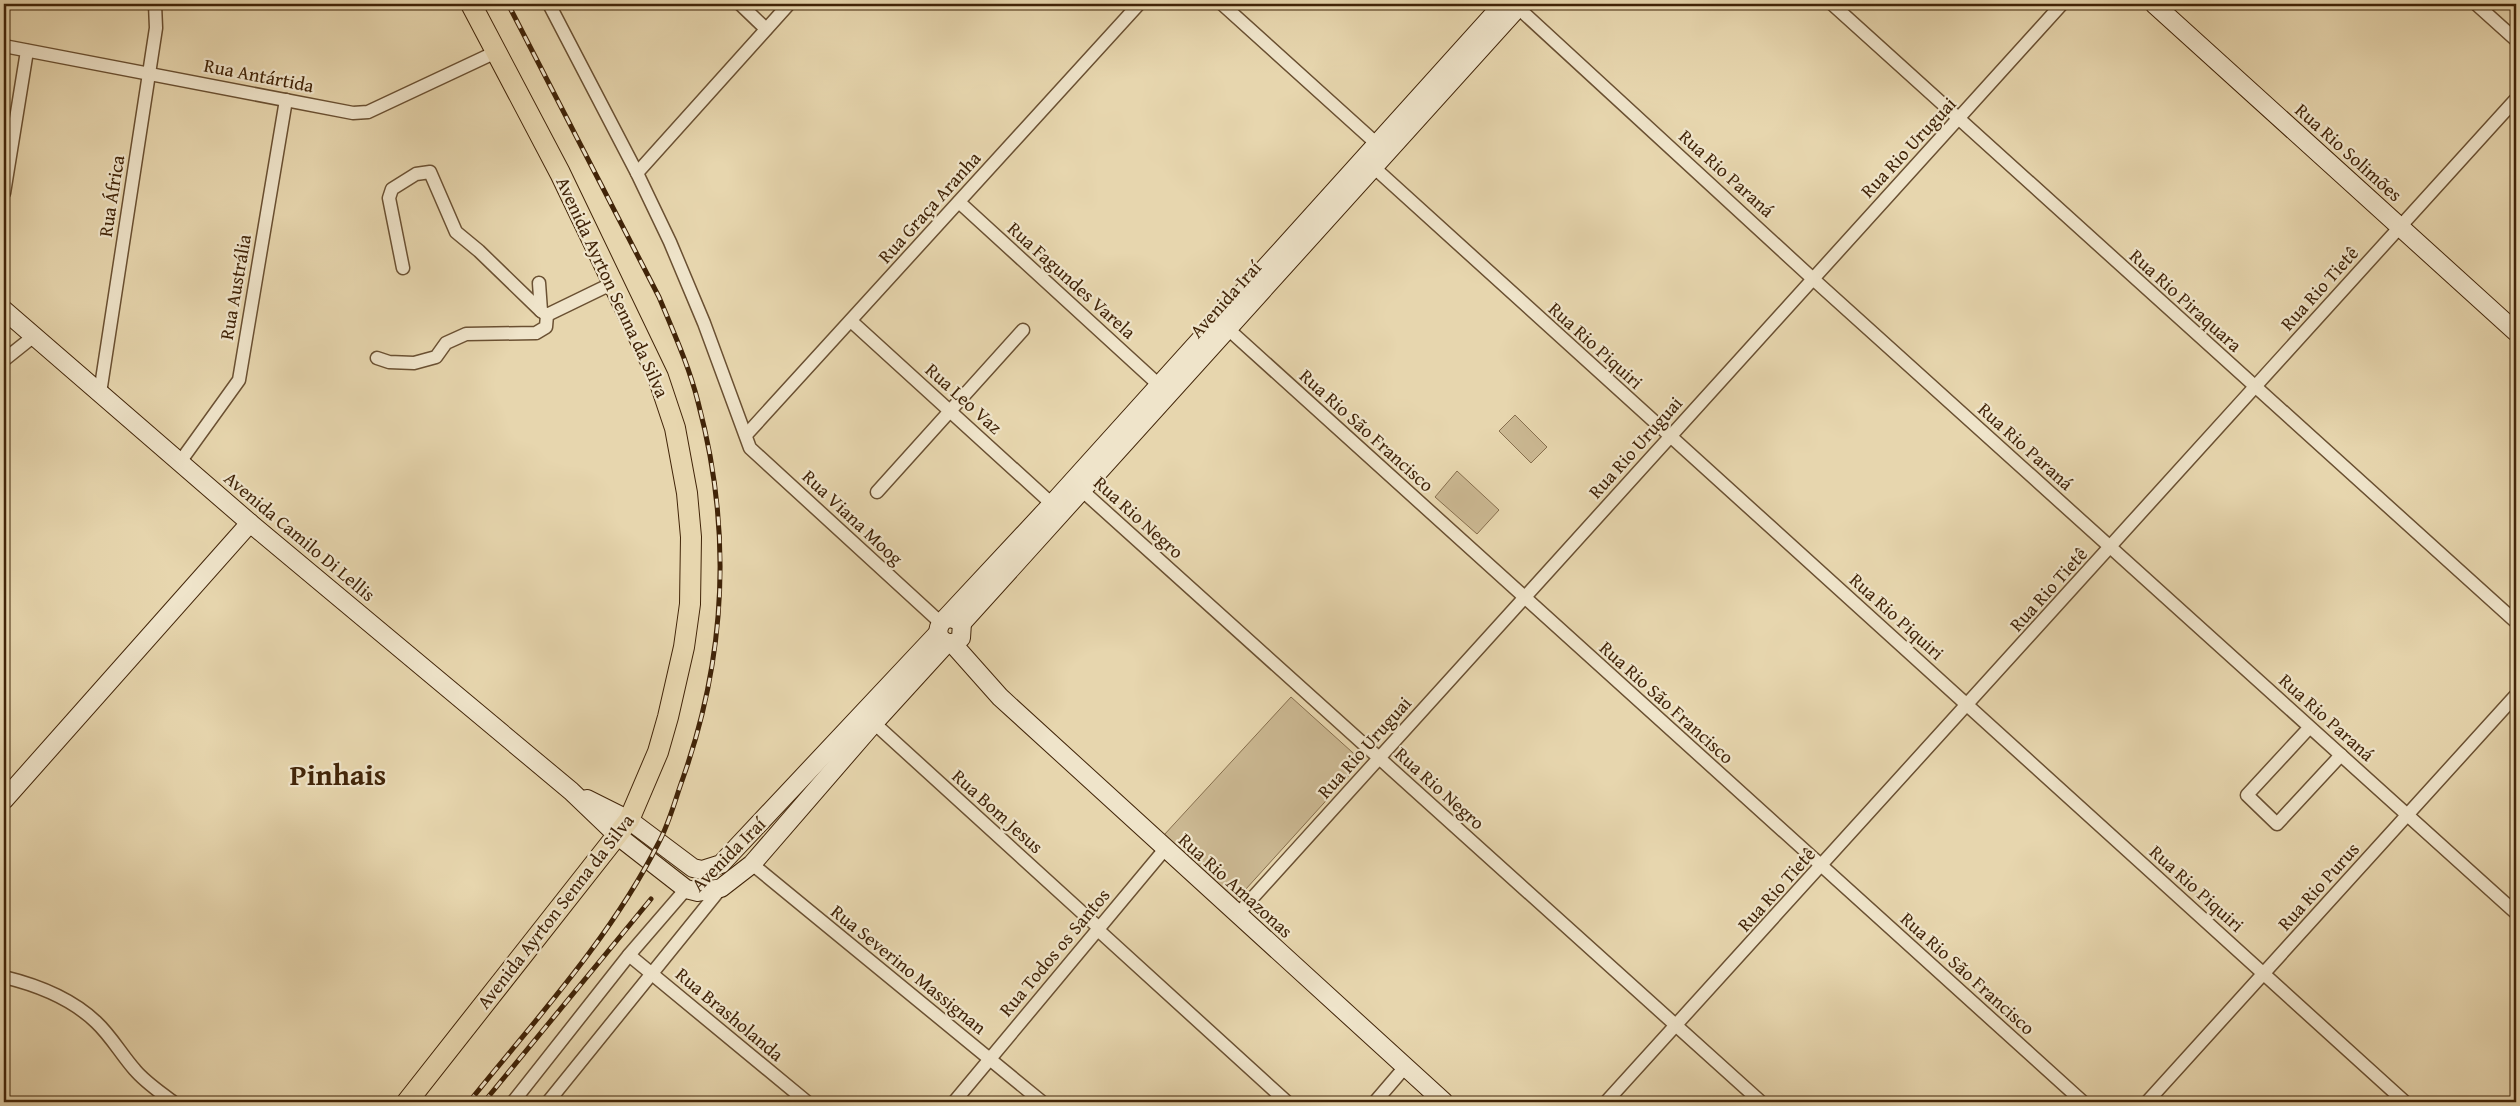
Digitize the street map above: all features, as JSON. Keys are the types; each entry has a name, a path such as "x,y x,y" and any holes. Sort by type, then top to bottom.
{"main road":[{"name":"Avenida Ayrton Senna da Silva","path":"407,1102 623,828 658,752 675,691 690,604 691,537 687,493 675,428 658,377 560,173 471,4"},
{"name":"Rua Rio Solimões","path":"2154,4 2516,332"},
{"name":"Avenida Iraí","path":"1368,163 1377,144 1492,25 1514,5"},
{"name":"Avenida Iraí","path":"692,868 702,870 712,868 728,858 950,631 1077,486 1159,385 1240,305 1492,25"},
{"name":"Avenida Iraí","path":"720,888 752,864 874,723 928,665 950,631 1052,504 1077,486 1228,329 1240,305"},
{"name":"Avenida Camilo Di Lellis","path":"4,310 246,519 571,791 623,828 692,868"},
{"path":"4,786 246,519"},
{"path":"4,800 246,519"},
{"name":"Rua Rio Amazonas","path":"950,631 976,661 1000,697 1444,1102"},
{"path":"928,665 937,660 948,660 959,664 1000,697"},
{"name":"Avenida Camilo Di Lellis","path":"623,828 686,889"},
{"path":"686,889 698,892 720,888"}],"street":[{"name":"Rua África","path":"100,393 156,28 155,4"},
{"name":"Rua Viana Moog","path":"549,4 637,173 704,323 750,448 950,631"},
{"path":"740,4 766,29"},
{"path":"637,173 789,4"},
{"name":"Rua Graça Aranha","path":"746,435 1139,4"},
{"path":"1222,4 1377,144"},
{"name":"Rua Rio Piraquara","path":"1832,4 2516,622"},
{"name":"Rua Rio Uruguai","path":"1237,915 2062,4"},
{"path":"2476,4 2516,40"},
{"name":"Rua Rio Paraná","path":"1514,5 1812,278 2516,913"},
{"name":"Rua Antártida","path":"4,46 353,113 368,112 496,52"},
{"path":"4,192 27,51"},
{"name":"Rua Rio Tietê","path":"1606,1102 1968,706 2516,99"},
{"name":"Rua Austrália","path":"180,462 238,380 286,100"},
{"name":"Rua Rio Piquiri","path":"1368,163 2405,1102"},
{"path":"403,268 389,198 392,189 416,174 430,172 456,232 481,248 544,313"},
{"name":"Rua Fagundes Varela","path":"959,202 1159,385"},
{"path":"377,358 389,362 414,363 436,356 446,343 466,334 536,333 546,327 539,283"},
{"path":"544,313 613,283"},
{"name":"Rua Leo Vaz","path":"851,321 1052,504"},
{"name":"Rua Rio São Francisco","path":"1228,329 2083,1102"},
{"path":"877,492 1022,330"},
{"path":"4,360 34,336"},
{"name":"Rua Rio Negro","path":"1077,486 1761,1102"},
{"name":"Rua Rio Purus","path":"2148,1102 2516,695"},
{"name":"Rua Bom Jesus","path":"874,723 1287,1102"},
{"path":"2309,728 2247,795 2277,824 2341,755"},
{"name":"Rua Todos os Santos","path":"954,1102 1165,849"},
{"name":"Rua Severino Massignan","path":"752,864 1042,1102"},
{"name":"Avenida Iraí","path":"548,1102 720,888"},
{"name":"Avenida Iraí","path":"513,1102 629,955 686,889"},
{"name":"Rua Brasholanda","path":"629,955 807,1102"},
{"path":"4,977 56,994 95,1021 112,1038 135,1070 173,1102"},
{"path":"1375,1102 1405,1067"}],"shaded area":[{"path":"1515,415 1547,447 1531,463 1499,431"},
{"path":"1457,471 1499,510 1477,534 1435,497"},
{"path":"1291,697 1362,761 1236,900 1164,835"}],"railway":[{"path":"469,1102 595,946 639,879 662,836 672,812 698,731 709,684 716,638 720,591 720,544 709,449 698,402 685,362 659,297 508,4"},
{"path":"484,1102 651,899"}],"district":[{"name":"Pinhais","path":"338,774"}]}
